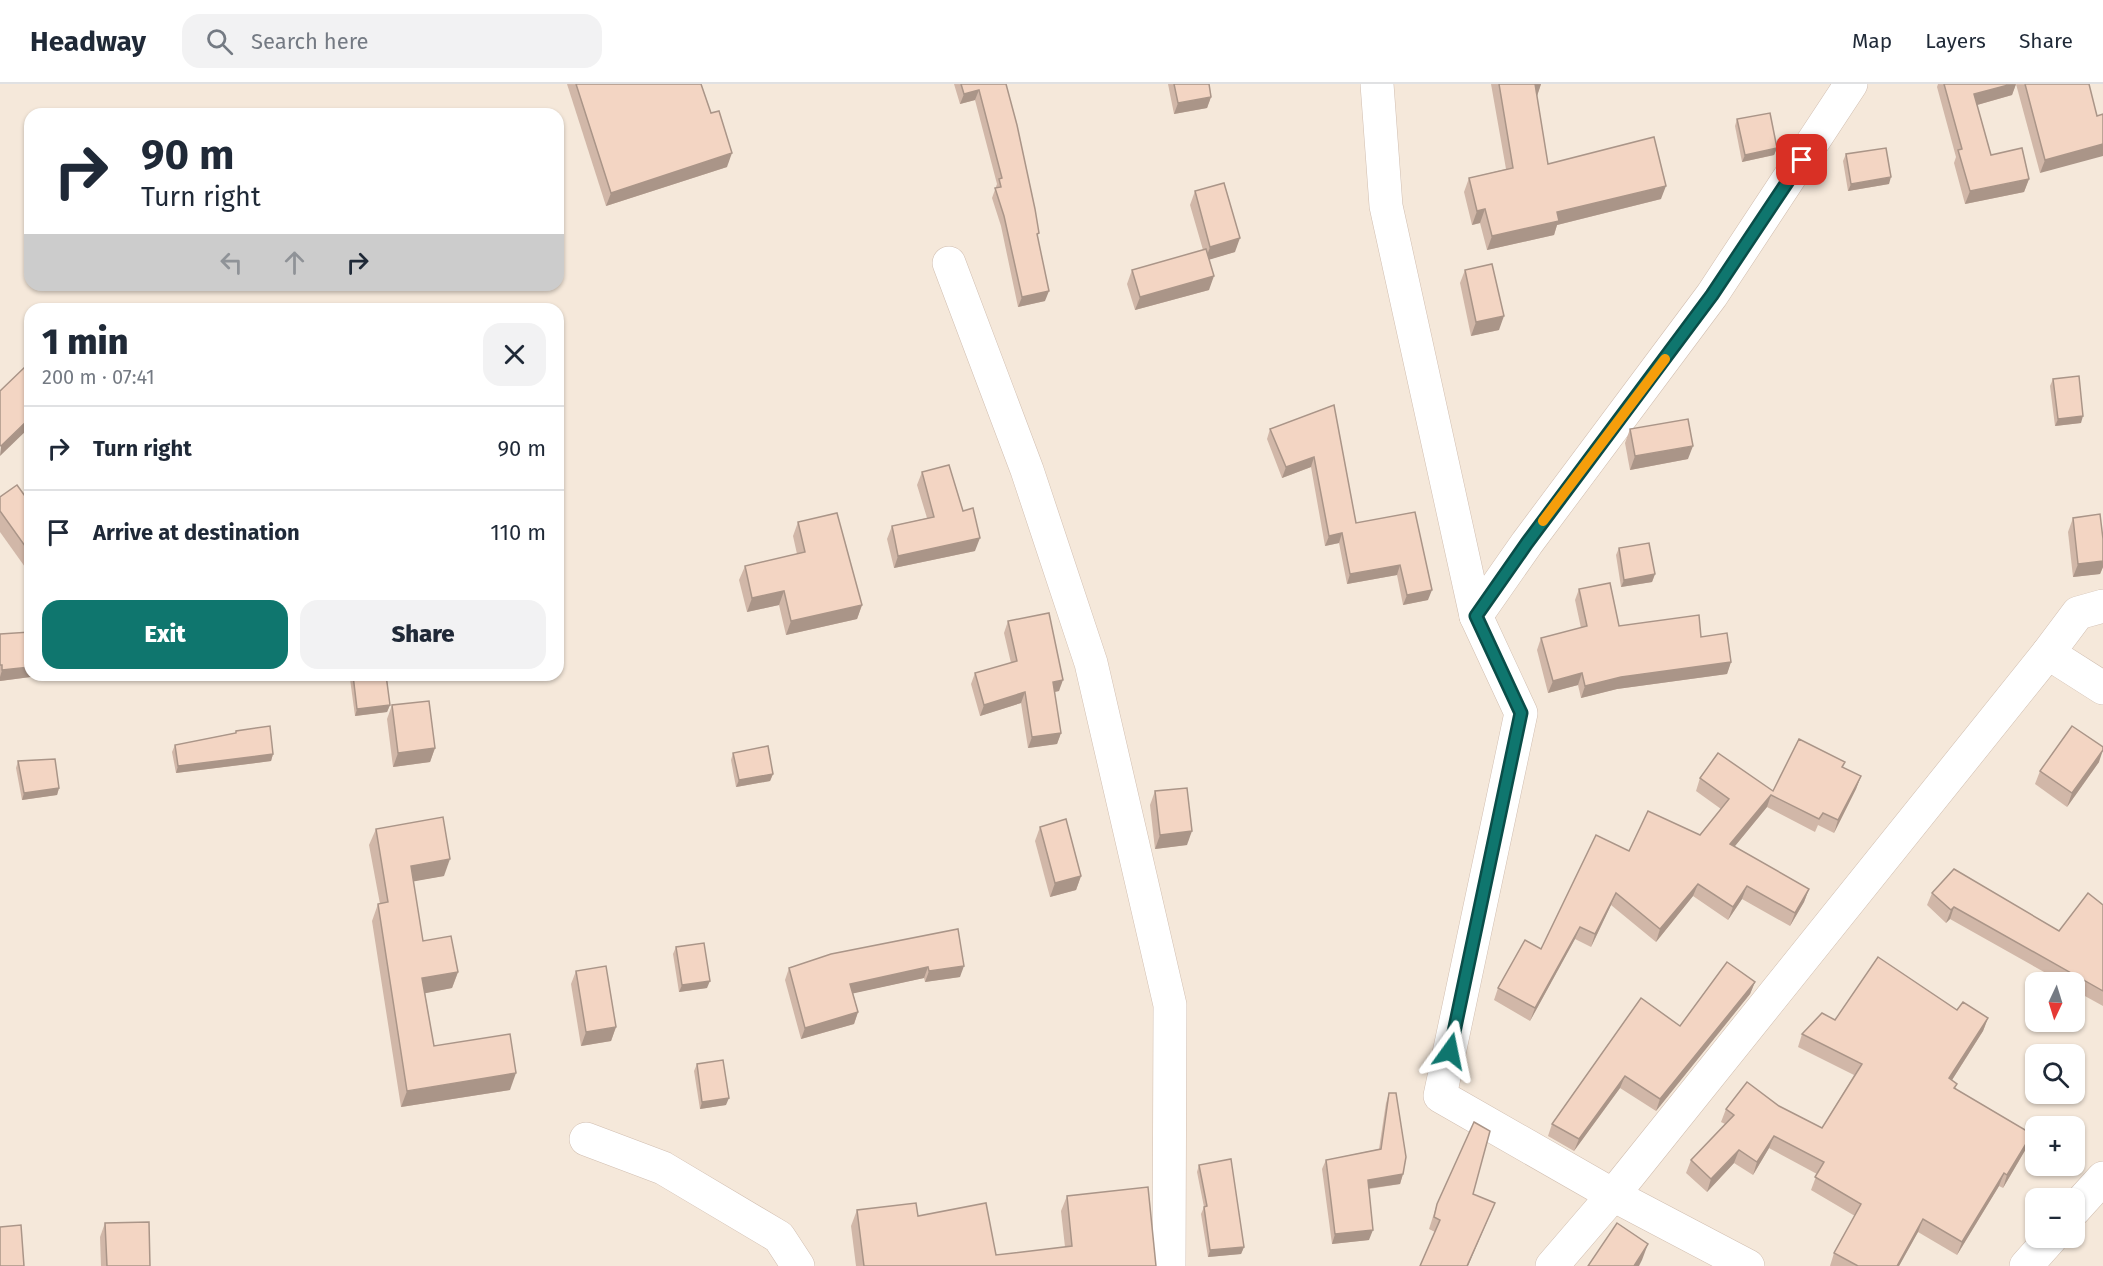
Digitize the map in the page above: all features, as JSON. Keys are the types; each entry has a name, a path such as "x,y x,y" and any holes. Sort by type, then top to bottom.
{"street":[{"path":"1377,84 1386,206 1476,616 1521,713 1440,1096 1613,1195 1748,1266"},
{"path":"1476,616 1527,543 1712,295 1851,84"},
{"path":"949,263 1027,470 1090,663 1170,1005 1169,1266"},
{"path":"1552,1266 1613,1195 2079,613 2103,606"},
{"path":"2048,654 2103,688"},
{"path":"586,1140 663,1168 769,1231 779,1237 798,1266"},
{"path":"2085,1198 2103,1178"},
{"path":"2026,1266 2042,1248"}],"shaded area":[{"path":"0,84 2103,84 2103,1266 0,1266"}],"building":[{"path":"576,84 701,84 711,113 719,111 732,153 611,193"},
{"path":"961,84 1006,84 1035,209 1039,233 1037,234 1049,291 1022,297 1004,216 995,188 1001,187 999,179 1002,178 979,90 964,94"},
{"path":"1174,84 1209,84 1211,97 1178,103"},
{"path":"1499,84 1535,84 1548,164 1654,137 1666,186 1557,212 1559,221 1492,236 1485,209 1477,211 1469,178 1513,168"},
{"path":"1944,84 2012,84 1974,94 1991,155 2022,148 2029,179 1970,191 1958,150 1962,149"},
{"path":"2025,84 2089,84 2097,116 2103,114 2103,144 2045,160"},
{"path":"1770,113 1777,148 1745,155 1737,119"},
{"path":"1886,148 1891,177 1851,184 1846,154"},
{"path":"1224,183 1240,238 1210,247 1195,191"},
{"path":"1206,249 1214,276 1140,297 1132,270"},
{"path":"1492,264 1504,316 1476,322 1465,270"},
{"path":"24,368 24,424 1,446 0,445 0,391"},
{"path":"2079,376 2083,416 2058,419 2053,379"},
{"path":"1334,405 1356,523 1415,512 1432,590 1407,595 1400,565 1350,574 1342,533 1329,536 1314,457 1286,467 1270,429"},
{"path":"1688,419 1693,446 1635,456 1630,429"},
{"path":"949,465 963,511 973,508 980,538 898,556 892,526 934,517 922,472"},
{"path":"17,485 24,495 24,545 0,511 0,497"},
{"path":"837,513 862,605 791,621 784,591 752,598 745,566 805,552 798,522"},
{"path":"2100,514 2103,561 2078,564 2073,518"},
{"path":"1649,543 1655,574 1624,580 1619,548"},
{"path":"1610,583 1619,626 1699,615 1701,637 1727,633 1731,662 1621,677 1585,686 1582,673 1553,681 1541,638 1587,626 1579,589"},
{"path":"1049,613 1063,680 1053,682 1061,733 1032,737 1025,692 984,705 975,673 1017,661 1008,621"},
{"path":"24,632 24,668 2,670 0,634"},
{"path":"354,681 387,681 390,705 357,709"},
{"path":"429,701 435,748 398,753 392,705"},
{"path":"270,726 273,754 178,766 175,745"},
{"path":"2072,726 2103,747 2103,750 2072,793 2040,771"},
{"path":"1799,739 1845,762 1842,767 1861,776 1838,820 1823,813 1819,819 1771,795 1730,844 1809,889 1795,913 1747,886 1733,907 1698,884 1660,929 1616,893 1595,934 1580,927 1535,1008 1498,988 1525,940 1541,949 1596,835 1629,851 1648,811 1700,835 1729,799 1700,778 1718,753 1773,791"},
{"path":"768,746 773,774 739,780 733,753"},
{"path":"55,759 59,788 24,793 18,761"},
{"path":"1187,788 1192,831 1160,835 1155,791"},
{"path":"443,817 450,859 411,866 423,941 451,936 458,972 422,978 434,1046 510,1034 516,1073 407,1091 378,904 388,902 376,829"},
{"path":"1066,819 1081,876 1055,883 1040,827"},
{"path":"1954,869 2059,931 2088,893 2103,905 2103,991 2085,981 2085,972 2069,972 1954,907 1951,910 1932,893"},
{"path":"958,929 964,966 929,971 928,967 850,984 858,1012 805,1028 789,968 831,954"},
{"path":"704,943 710,981 682,985 676,947"},
{"path":"1878,957 1957,1010 1963,1002 1988,1018 1949,1078 1957,1084 1954,1088 2025,1130 2025,1145 2007,1175 2004,1173 1962,1242 1923,1219 1897,1266 1858,1266 1834,1253 1861,1204 1815,1177 1824,1162 1774,1136 1757,1162 1739,1150 1711,1179 1691,1160 1734,1115 1726,1109 1747,1082 1779,1106 1822,1128 1862,1064 1802,1034 1822,1013 1835,1020"},
{"path":"1727,962 1755,982 1660,1099 1625,1076 1579,1139 1552,1124 1641,998 1680,1026"},
{"path":"606,966 616,1027 586,1032 576,971"},
{"path":"723,1060 729,1098 702,1102 697,1064"},
{"path":"1389,1093 1396,1093 1406,1157 1403,1174 1368,1180 1373,1230 1335,1234 1326,1160 1381,1149"},
{"path":"1474,1122 1490,1131 1473,1194 1495,1203 1467,1266 1420,1266 1440,1220 1434,1217 1437,1204"},
{"path":"1231,1159 1244,1247 1210,1250 1204,1207 1207,1206 1199,1165"},
{"path":"1148,1187 1156,1266 864,1266 857,1210 916,1203 918,1216 986,1203 996,1255 1072,1246 1067,1196"},
{"path":"149,1222 150,1266 107,1266 105,1223"},
{"path":"1617,1223 1648,1244 1634,1266 1588,1266"},
{"path":"21,1225 24,1266 0,1266 0,1227"}],"slow traffic":[{"path":"1543,521 1665,359"}],"route":[{"path":"1450,1051 1521,713 1476,616 1527,543 1712,295 1802,160"}]}
